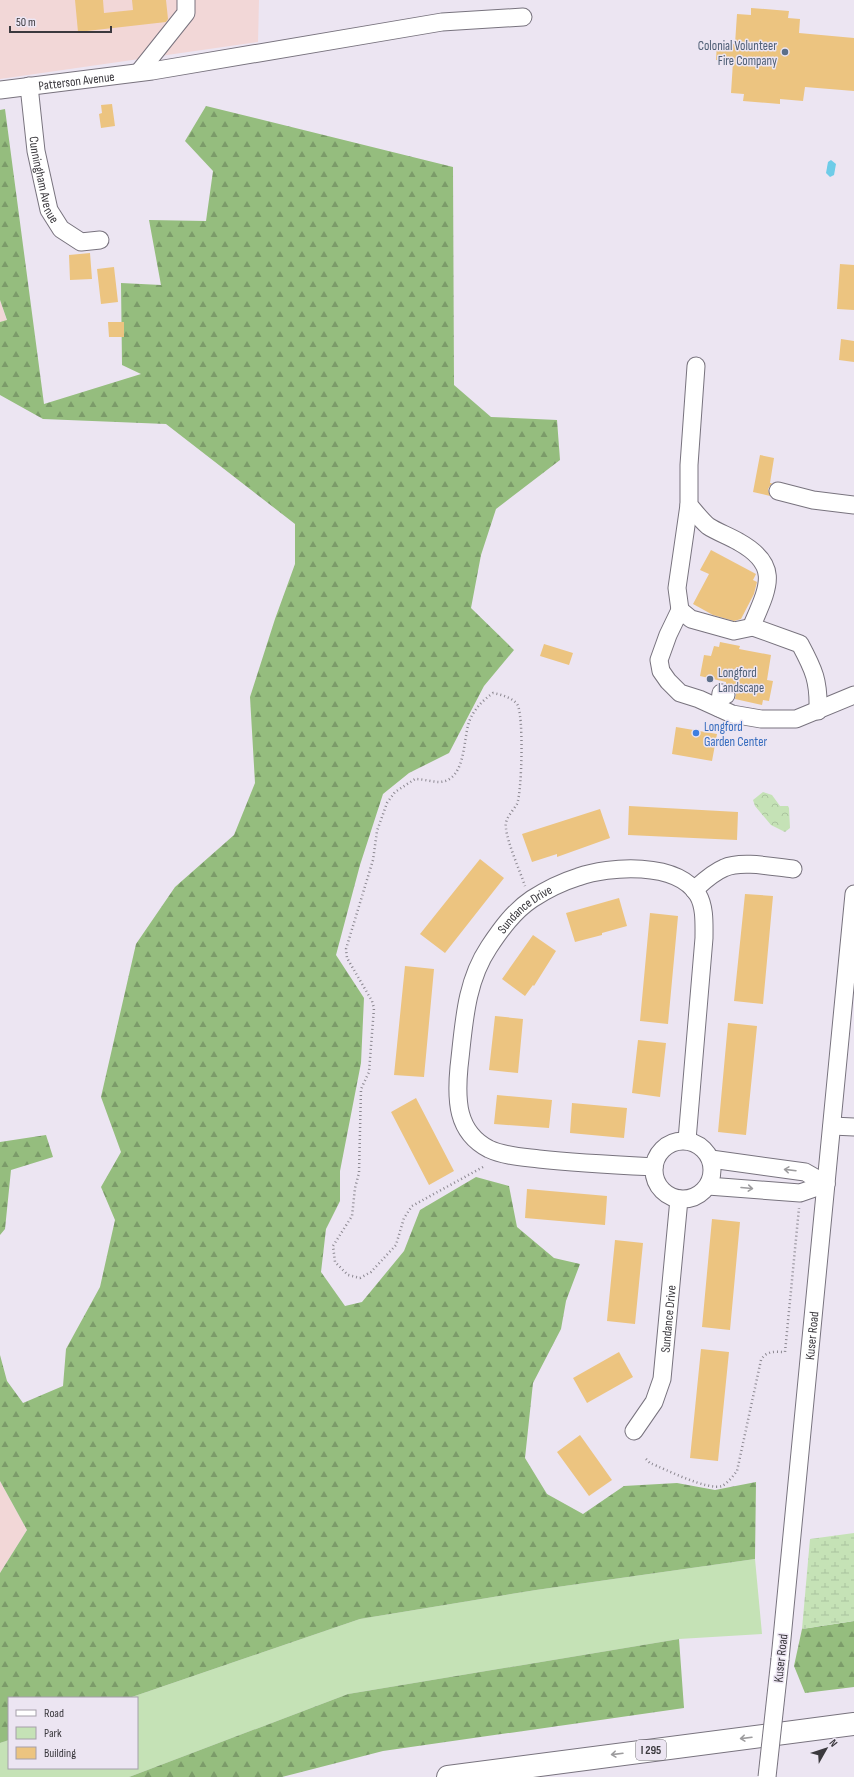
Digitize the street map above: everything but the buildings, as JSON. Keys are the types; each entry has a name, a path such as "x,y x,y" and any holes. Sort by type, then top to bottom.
{"highway":[{"name":"I 295","path":"448,1777 854,1724"}],"street":[{"path":"145,72 186,13 186,0"},
{"name":"Patterson Avenue","path":"0,90 145,72 442,22 523,17"},
{"name":"Cunningham Avenue","path":"29,86 36,151 49,210 61,229 81,242 100,240"},
{"path":"696,366 689,466 689,505 677,588 680,610 668,635 659,660 661,671 668,681 680,693 722,701 732,714 761,719 796,719 854,695"},
{"path":"778,491 813,500 854,505"},
{"path":"689,505 708,526 756,552 762,559 766,570 766,591 753,623 753,627"},
{"path":"680,610 691,619 734,631 753,627 800,644 814,670 818,690 818,711"},
{"path":"687,1140 704,938 704,920 701,904 698,895 694,890 714,873 725,867 748,865 793,869"},
{"name":"Sundance Drive","path":"654,1167 527,1158 490,1150 478,1142 464,1126 460,1116 458,1102 457,1087 463,1019 476,971 489,946 513,916 531,900 547,891 579,876 604,870 622,869 662,871 680,879 694,890"},
{"name":"Kuser Road","path":"767,1777 780,1659 832,1126 848,1023 854,894"},
{"path":"832,1126 854,1127"},
{"path":"679,1140 687,1140 702,1146 711,1159 713,1173 708,1186 696,1196 679,1199 667,1194 658,1185 654,1167 656,1159 665,1146 679,1140"},
{"path":"711,1159 805,1172 826,1184"},
{"path":"708,1186 800,1192 826,1184"},
{"name":"Sundance Drive","path":"634,1431 654,1402 662,1379 679,1199"}],"path":[{"path":"483,1167 412,1206 404,1218 396,1245 371,1272 360,1278 348,1275 335,1262 333,1246 352,1216 355,1188 359,1173 361,1089 369,1072 374,1008 372,1001 347,958 346,949 374,860 376,831 387,803 395,792 415,779 440,782 450,779 458,769 469,721 480,702 493,693 502,694 518,705 521,719 520,790 517,804 509,815 505,827 527,890"},
{"path":"646,1459 650,1463 708,1486 723,1486 733,1478 737,1471 760,1360 764,1355 770,1352 785,1352 799,1208"}],"shaded area":[{"path":"0,0 259,0 258,42 0,79"},
{"path":"0,300 7,321 0,322"},
{"path":"0,1481 27,1530 0,1573"}],"green space":[{"path":"206,106 453,167 454,385 491,417 557,420 560,460 496,509 481,555 471,608 514,650 484,686 449,753 409,773 383,794 360,865 336,955 364,998 361,1063 340,1171 340,1201 326,1229 321,1272 345,1306 362,1302 404,1251 420,1210 476,1177 509,1186 517,1227 554,1258 580,1264 566,1301 561,1329 533,1383 525,1458 547,1494 583,1514 624,1486 677,1483 715,1490 756,1482 755,1559 536,1590 360,1619 132,1697 8,1697 8,1740 0,1743 0,1573 27,1530 0,1481 0,1355 7,1381 23,1403 63,1386 66,1349 100,1287 115,1220 101,1187 121,1152 101,1097 136,944 175,887 234,835 255,783 250,697 275,619 295,564 295,524 166,424 43,419 0,395 0,322 7,320 0,300 0,110 5,109 44,404 141,374 122,365 121,283 161,285 149,220 206,221 213,171 185,141"},
{"path":"763,792 772,795 780,806 788,806 790,828 785,832 771,825 755,806 753,800"},
{"path":"46,1135 53,1157 11,1170 5,1229 0,1235 0,1142"},
{"path":"854,1533 854,1621 802,1629 810,1539"},
{"path":"755,1559 762,1634 679,1639 348,1694 129,1777 0,1777 0,1743 8,1740 8,1769 138,1769 138,1697 132,1697 360,1619 536,1590"},
{"path":"854,1621 854,1687 805,1693 794,1666 802,1629"},
{"path":"679,1639 684,1708 383,1751 282,1777 129,1777 348,1694"}],"water":[{"path":"831,160 836,164 834,175 830,177 826,173 828,162"}],"place":[{"name":"Colonial Volunteer Fire Company","path":"785,52"},
{"name":"Longford Landscape","path":"710,679"},
{"name":"Longford Garden Center","path":"696,733"}]}
